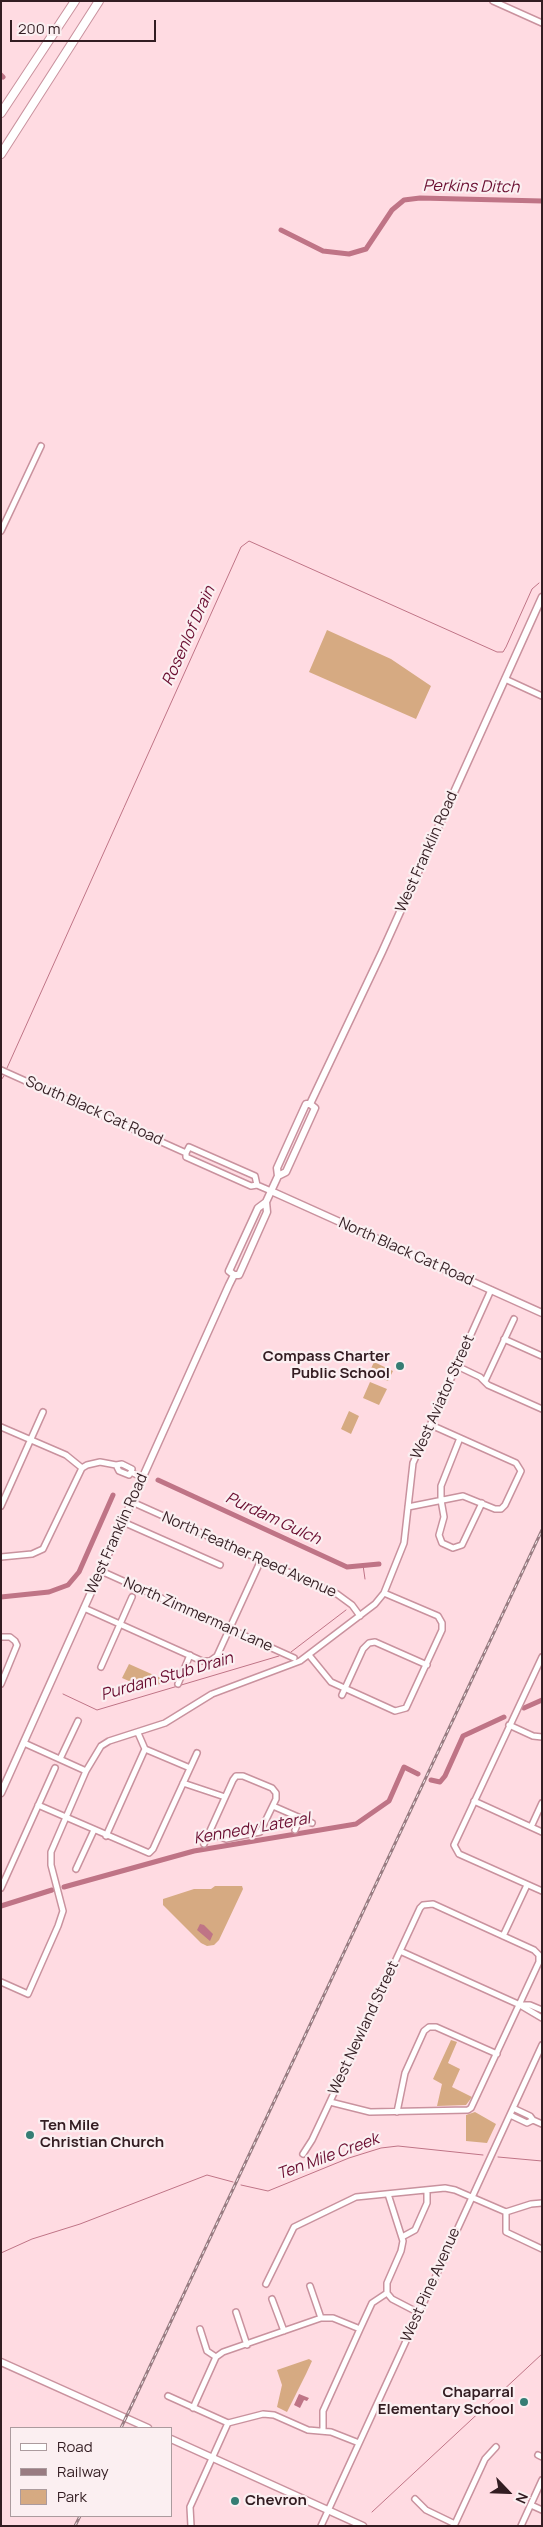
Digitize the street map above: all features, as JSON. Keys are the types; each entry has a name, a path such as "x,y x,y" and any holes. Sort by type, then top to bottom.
{"highway":[{"path":"1,112 75,1"},
{"path":"1,154 98,1"}],"main road":[{"name":"West Franklin Road","path":"266,1202 267,1212 239,1275 234,1275 229,1271 233,1262 258,1208 266,1202 278,1176 277,1168 292,1134 306,1104 310,1104 382,952 542,597"},
{"name":"West Franklin Road","path":"278,1176 286,1172 315,1108 310,1104"},
{"name":"North Black Cat Road","path":"271,1191 542,1313"},
{"name":"West Franklin Road","path":"1,1793 234,1275"},
{"path":"1,2362 146,2427"},
{"path":"172,2439 363,2526"}],"street":[{"path":"493,1 542,23"},
{"path":"1,531 42,446"},
{"path":"505,679 542,696"},
{"name":"South Black Cat Road","path":"1,1070 186,1153 186,1157 251,1186 257,1185 271,1191"},
{"name":"South Black Cat Road","path":"186,1153 190,1147 247,1172 255,1176 257,1185"},
{"name":"West Aviator Street","path":"384,1593 404,1543 413,1463 491,1290"},
{"path":"485,1381 514,1319"},
{"path":"504,1339 542,1356"},
{"path":"457,1366 485,1381 488,1385 542,1409"},
{"path":"1,1506 43,1412"},
{"path":"408,1507 463,1496 501,1509 505,1505 520,1473 520,1468 516,1463 431,1425"},
{"path":"1,1427 66,1456 82,1468"},
{"path":"460,1438 443,1479 441,1500 444,1517 439,1536 440,1541 451,1548 458,1548 464,1543 482,1503"},
{"path":"1,1557 36,1553 48,1542 82,1468 87,1465 100,1462 116,1465 122,1464 132,1469 131,1472 143,1478"},
{"name":"North Feather Reed Avenue","path":"132,1502 337,1594 352,1605 360,1616"},
{"path":"122,1522 220,1565"},
{"path":"84,1608 190,1655 210,1661 217,1656 261,1560"},
{"name":"North Zimmerman Lane","path":"101,1571 294,1658"},
{"path":"1,1982 28,1994 63,1911 50,1858 86,1770 101,1746 165,1723 212,1694 290,1666 310,1655 360,1616 384,1593 438,1616 442,1622 442,1630 427,1665 409,1705 403,1710 396,1711 331,1682 310,1655"},
{"path":"101,1667 132,1597"},
{"path":"1,1636 16,1640 16,1650 1,1684"},
{"path":"342,1695 363,1648 369,1643 375,1642 427,1665"},
{"path":"178,1684 190,1655"},
{"path":"542,1657 454,1842 454,1849 459,1854 542,1892"},
{"path":"60,1759 78,1721"},
{"path":"509,1725 533,1736 542,1737"},
{"path":"138,1732 145,1749 190,1768"},
{"path":"24,1743 86,1770"},
{"path":"106,1836 145,1749"},
{"path":"38,1805 149,1853 154,1849 197,1754"},
{"path":"1,1888 55,1768"},
{"path":"204,1844 225,1797 236,1776 243,1776 272,1788 276,1793 273,1806 260,1832 226,1838 209,1833"},
{"path":"183,1783 225,1797"},
{"path":"474,1801 542,1832"},
{"path":"531,1827 542,1803"},
{"path":"273,1806 312,1823"},
{"path":"295,1830 300,1818"},
{"path":"76,1869 94,1830"},
{"path":"330,2102 370,2112 472,2108 539,1962 539,1955 534,1950 503,1936 527,1884"},
{"name":"West Newland Street","path":"303,2154 312,2140 420,1908 427,1903 503,1936"},
{"path":"400,1951 520,2005 542,2018"},
{"path":"520,2005 530,2005 542,2010"},
{"path":"397,2112 405,2073 424,2031 429,2027 436,2027 497,2054"},
{"name":"West Pine Avenue","path":"321,2526 470,2197 542,2046"},
{"path":"513,2108 542,2124"},
{"path":"510,2115 527,2123 532,2120"},
{"path":"266,2284 294,2227 348,2200 388,2194 450,2189 506,2212 531,2204 542,2203"},
{"path":"402,2237 410,2235 415,2230 427,2204 427,2190"},
{"path":"388,2194 402,2237 402,2251 387,2283 387,2293 392,2299 419,2312"},
{"path":"506,2212 506,2232 542,2249"},
{"path":"310,2286 321,2318"},
{"path":"323,2431 323,2411 372,2303 387,2293"},
{"path":"272,2300 284,2331"},
{"path":"236,2312 247,2345"},
{"path":"193,2408 216,2357 321,2318 332,2318 360,2329"},
{"path":"200,2329 207,2351 216,2357"},
{"path":"168,2396 228,2423 268,2414 308,2430 337,2434 359,2443"},
{"path":"191,2526 190,2507 228,2423"},
{"path":"415,2499 426,2510 455,2525 485,2459 496,2447"},
{"path":"521,2526 542,2480"},
{"path":"530,2505 542,2510"}],"green space":[{"path":"327,630 391,659 431,686 416,719 309,672"},
{"path":"374,1362 393,1371 388,1381 369,1373"},
{"path":"370,1382 387,1389 379,1405 363,1398"},
{"path":"349,1411 359,1416 351,1434 341,1429"},
{"path":"129,1664 165,1680 164,1683 145,1688 122,1678"},
{"path":"215,1886 242,1886 243,1889 219,1940 214,1945 207,1946 201,1943 163,1905 163,1899 194,1889 211,1889"},
{"path":"451,2040 457,2042 448,2063 460,2069 452,2087 472,2097 466,2105 437,2106 442,2084 433,2079"},
{"path":"475,2112 496,2124 487,2143 466,2141 466,2115"},
{"path":"309,2359 312,2361 287,2412 277,2407 282,2385 277,2370"}],"shaded area":[{"path":"200,1924 204,1925 213,1934 210,1941 197,1930"},
{"path":"299,2394 309,2398 307,2401 304,2400 300,2408 294,2405"}],"waterway":[{"name":"Perkins Ditch","path":"281,230 323,251 349,254 366,249 392,210 404,200 420,198 542,201"},
{"name":"Rosenlof Drain","path":"7,1068 241,547 249,541 497,652 503,652 532,589 539,583"},
{"name":"Rosenlof Drain","path":"1,1080 4,1076"},
{"name":"Purdam Gulch","path":"158,1480 347,1567 379,1564"},
{"name":"Purdam Gulch","path":"1,1597 49,1592 68,1585 79,1572 113,1495"},
{"name":"Purdam Stub Drain","path":"363,1565 365,1579"},
{"name":"Purdam Stub Drain","path":"291,1652 346,1610"},
{"name":"Purdam Stub Drain","path":"63,1694 97,1710 279,1656"},
{"name":"Kennedy Lateral","path":"524,1708 542,1700"},
{"name":"Kennedy Lateral","path":"431,1780 440,1782 445,1776 463,1736 504,1717"},
{"name":"Kennedy Lateral","path":"64,1887 194,1851 356,1824 389,1801 404,1767 418,1774"},
{"name":"Kennedy Lateral","path":"1,1906 52,1890"},
{"name":"Ten Mile Creek","path":"241,2185 268,2191 349,2158 381,2148 398,2146 483,2155"},
{"name":"Ten Mile Creek","path":"498,2157 542,2161"},
{"name":"Ten Mile Creek","path":"1,2253 32,2239 80,2224 207,2175 233,2182"},
{"path":"372,2512 542,2354"}],"railway":[{"path":"121,2427 542,1530"},
{"path":"75,2526 80,2517"}],"place":[{"name":"Compass Charter Public School","path":"400,1366"},
{"name":"Ten Mile Christian Church","path":"30,2135"},
{"name":"Chaparral Elementary School","path":"524,2402"},
{"name":"Chevron","path":"235,2501"}]}
